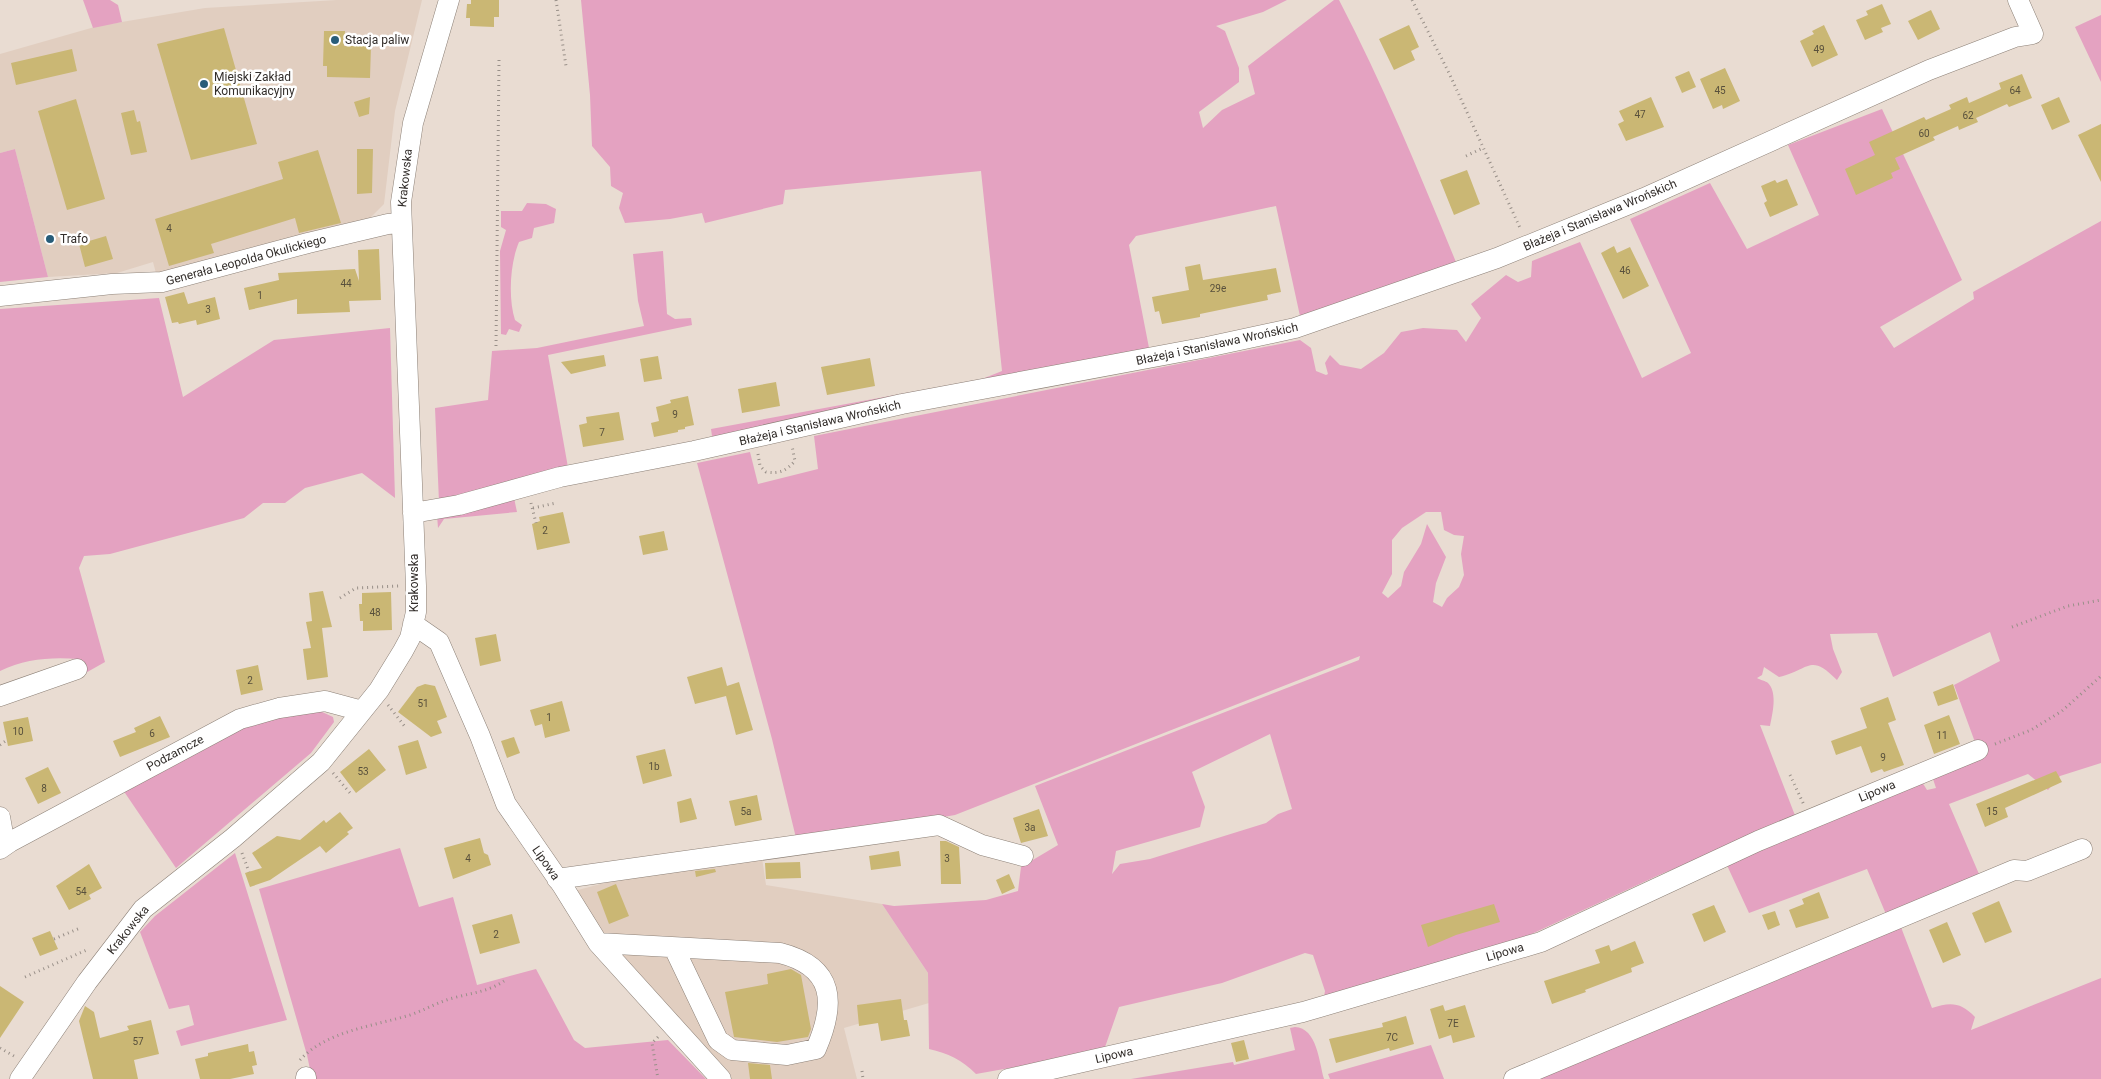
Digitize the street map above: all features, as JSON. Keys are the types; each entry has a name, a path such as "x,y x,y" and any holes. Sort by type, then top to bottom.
{"street":[{"name":"Krakowska","path":"20,1069 143,909 240,832 321,762 379,690 410,638 416,586 401,202 409,142 449,0"},
{"name":"Błażeja i Stanisława Wrońskich","path":"413,513 459,505 560,477 751,438 902,404 1207,348 1295,328 1528,245 1644,198 1929,70 2015,37 2033,34 2018,0"},
{"name":"Generała Leopolda Okulickiego","path":"0,296 112,284 162,282 308,243 388,224 401,223"},
{"name":"Lipowa","path":"413,624 439,642 480,736 506,804 598,944 721,1079"},
{"path":"0,696 77,669"},
{"name":"Podzamcze","path":"2,847 240,719 279,708 325,700 362,710"},
{"name":"Lipowa","path":"1008,1079 1313,1014 1541,942 1758,840 1978,750"},
{"path":"0,817 2,847"},
{"path":"557,879 938,825 982,845 1023,856"},
{"path":"1514,1079 2014,870 2027,871 2082,849"},
{"path":"598,944 780,952 798,957 814,967 830,998 825,1029 816,1049 787,1054 732,1050 718,1040 674,948"}],"path":[{"path":"556,0 566,66"},
{"path":"1412,0 1528,245"},
{"path":"496,346 499,60"},
{"path":"1466,156 1483,148"},
{"path":"751,438 758,450 760,466 766,472 776,474 788,470 795,461 788,430"},
{"path":"530,498 536,522"},
{"path":"532,508 556,503"},
{"path":"340,598 356,588 401,586"},
{"path":"2012,627 2068,606 2101,600"},
{"path":"1978,750 2030,730 2062,711 2101,676"},
{"path":"386,703 406,728"},
{"path":"0,744 7,740"},
{"path":"336,775 350,793"},
{"path":"1790,775 1806,809"},
{"path":"240,848 249,872"},
{"path":"54,939 80,928"},
{"path":"25,976 83,952"},
{"path":"302,1074 308,1052 328,1041 372,1024 411,1015 443,1001 483,992 504,981"},
{"path":"658,1079 652,1043 671,1024"},
{"path":"0,1048 20,1069"},
{"path":"862,1071 863,1079"}],"shaded area":[{"path":"83,0 110,0 118,5 122,22 93,28"},
{"path":"337,0 422,0 395,111 384,204 369,219 157,277 153,262 117,273 48,277 15,149 0,153 0,54 98,26 205,8"},
{"path":"581,0 1287,0 1263,12 1216,26 1225,31 1239,68 1239,82 1199,112 1203,128 1222,110 1255,94 1248,66 1334,0 1339,0 1387,99 1458,267 1300,316 1276,206 1136,236 1129,245 1150,353 713,443 711,429 982,379 1002,371 981,171 785,190 783,204 705,223 702,213 670,219 625,223 619,208 623,193 611,186 610,167 592,146 590,95"},
{"path":"2101,15 2101,82 2075,27"},
{"path":"1882,109 1962,280 1880,327 1894,348 1974,299 1973,292 2101,221 2101,763 2060,776 2048,790 2028,774 1949,804 1982,881 1888,919 1867,869 1749,913 1725,861 1922,782 1927,790 1936,788 1932,776 1979,753 1954,685 2000,661 1990,632 1893,677 1877,633 1830,634 1833,649 1842,672 1837,680 1821,667 1815,665 1810,665 1779,677 1764,667 1762,675 1757,678 1768,683 1773,692 1774,704 1770,726 1760,725 1796,818 1659,875 1510,944 1323,1002 1325,991 1313,955 1305,953 1222,983 1119,1007 1104,1050 1106,1051 976,1074 954,1058 929,1049 928,973 882,904 894,906 986,900 1018,891 1021,867 1058,845 1035,786 1359,660 1360,656 955,815 797,842 772,739 697,463 750,452 758,484 818,469 814,436 1300,340 1311,348 1316,371 1328,374 1325,363 1330,355 1340,365 1361,369 1384,353 1401,332 1423,328 1457,330 1466,342 1481,318 1471,304 1506,275 1518,282 1531,277 1532,261 1580,242 1642,378 1691,353 1630,219 1710,183 1747,249 1819,215 1788,145","holes":["1426,512 1441,512 1444,530 1454,535 1464,536 1461,554 1464,575 1459,587 1447,598 1442,607 1433,602 1436,583 1446,557 1427,524 1421,544 1404,572 1401,586 1388,598 1382,593 1392,574 1392,540 1402,528","1270,734 1292,809 1278,814 1266,823 1150,859 1120,864 1112,874 1116,851 1200,827 1205,807 1192,772"]},
{"path":"15,149 48,277 0,282 0,153"},
{"path":"527,203 546,204 556,209 554,223 534,228 532,238 519,242 512,270 511,301 515,320 522,325 519,332 509,329 506,335 501,334 500,251 506,230 501,227 501,211 522,211"},
{"path":"663,251 667,314 675,319 691,318 692,325 548,355 569,473 439,502 435,408 488,400 492,351 537,348 644,326 638,301 633,254"},
{"path":"159,298 183,397 274,340 390,328 395,498 362,473 305,488 285,503 263,503 244,518 110,554 84,556 79,568 105,662 82,675 78,659 68,658 28,661 0,671 0,309"},
{"path":"514,498 517,512 444,519 438,528 437,515"},
{"path":"320,711 333,717 334,722 311,753 176,868 123,790 256,721"},
{"path":"400,848 419,907 453,897 477,985 536,969 574,1040 585,1048 668,1040 706,1079 312,1079 307,1055 259,889"},
{"path":"235,853 287,1020 181,1046 176,1031 194,1025 189,1005 169,1009 140,932 155,916"},
{"path":"762,858 766,885 882,904 928,973 929,1003 844,1028 857,1079 723,1079 611,953 574,891 673,865"},
{"path":"1899,922 1932,1008 1950,1004 1965,1008 1975,1017 1971,1030 2101,978 2101,1079 1527,1079"},
{"path":"1295,1027 1308,1033 1313,1039 1324,1079 1131,1079 1233,1062 1234,1065 1295,1050 1290,1028"},
{"path":"1431,1045 1444,1079 1330,1079 1328,1074"}],"building":[{"path":"471,0 499,0 499,17 494,17 494,27 470,26 470,18 466,18 467,4 471,4"},
{"path":"1882,4 1891,24 1881,28 1883,32 1865,40 1856,20 1868,15 1866,11"},
{"path":"1931,10 1940,29 1918,40 1908,21"},
{"path":"1409,25 1419,47 1411,51 1415,60 1394,70 1379,39"},
{"path":"1824,25 1838,55 1812,67 1800,41 1814,34 1812,31"},
{"name":"Miejski Zakład Komunikacyjny","path":"224,28 257,144 191,160 157,44"},
{"path":"324,31 345,31 344,46 371,46 370,78 327,77 327,66 323,66"},
{"path":"72,49 77,71 16,85 11,63"},
{"path":"1725,68 1740,101 1723,109 1722,105 1713,109 1700,79"},
{"path":"1689,71 1696,87 1682,93 1675,77"},
{"path":"2022,74 2032,98 2009,107 2007,104 1976,118 1978,122 1959,130 1958,126 1933,137 1935,140 1895,158 1900,169 1891,173 1893,178 1856,195 1845,169 1875,155 1869,142 1924,117 1926,120 1951,109 1949,105 1967,97 1969,103 2001,89 1999,83"},
{"path":"370,97 369,114 359,117 354,102"},
{"path":"1651,97 1664,127 1626,141 1618,124 1624,121 1619,111"},
{"path":"2059,97 2070,122 2052,130 2041,105"},
{"path":"76,99 105,199 67,210 38,111"},
{"path":"134,110 137,122 140,121 147,152 131,155 121,113"},
{"path":"2101,124 2101,182 2078,135"},
{"path":"357,149 373,149 372,193 357,194"},
{"path":"318,150 341,223 299,233 295,218 211,244 214,253 169,266 155,219 283,179 278,162"},
{"path":"1467,170 1480,204 1454,215 1440,180"},
{"path":"1787,179 1798,205 1770,217 1764,203 1767,201 1761,186 1775,180 1777,183"},
{"path":"106,236 113,259 85,267 79,244"},
{"path":"1614,246 1617,253 1630,247 1649,286 1623,299 1601,253"},
{"path":"379,249 381,300 349,301 350,312 297,314 297,299 249,310 244,288 279,280 278,273 355,269 359,281 358,250"},
{"path":"1200,264 1203,280 1276,268 1281,292 1267,295 1268,300 1200,314 1200,317 1162,324 1159,311 1155,312 1152,297 1189,290 1185,267"},
{"path":"184,292 188,304 215,297 220,319 197,325 196,320 179,324 178,322 172,323 165,297"},
{"path":"604,355 606,366 571,374 561,362"},
{"path":"658,356 662,379 644,382 640,359"},
{"path":"870,358 875,386 827,395 821,367"},
{"path":"776,382 780,406 742,413 738,389"},
{"path":"688,396 694,425 678,430 678,432 654,437 651,423 659,421 656,407 671,403 670,400"},
{"path":"619,412 624,440 583,447 579,425 587,423 586,417"},
{"path":"563,512 570,543 537,550 532,524 540,521 539,517"},
{"path":"664,531 668,550 643,555 639,536"},
{"path":"323,591 332,627 322,628 328,677 307,680 303,649 311,648 306,622 312,621 309,593"},
{"path":"391,592 392,630 363,631 363,621 360,621 359,604 362,604 362,593"},
{"path":"496,634 501,661 480,666 475,638"},
{"path":"258,665 263,690 241,695 236,670"},
{"path":"722,667 727,686 739,682 753,730 736,735 726,696 695,704 687,677"},
{"path":"425,684 435,686 447,717 437,721 442,733 431,737 398,712 417,687"},
{"path":"1953,684 1958,699 1938,706 1933,692"},
{"path":"1888,697 1896,720 1888,723 1904,765 1884,772 1882,769 1871,773 1861,746 1836,755 1831,741 1867,728 1860,708"},
{"path":"562,701 570,731 545,738 542,724 535,726 530,710"},
{"path":"1949,715 1960,744 1934,754 1924,725"},
{"path":"160,716 170,737 120,757 113,741 136,732 134,728"},
{"path":"28,717 33,741 8,746 3,722"},
{"path":"514,737 520,753 507,758 501,741"},
{"path":"418,740 427,768 406,775 398,746"},
{"path":"369,749 386,770 356,793 340,772"},
{"path":"665,749 672,776 643,784 636,756"},
{"path":"48,767 61,793 38,804 25,778"},
{"path":"2056,771 2062,782 2005,808 2008,817 1985,827 1976,804"},
{"path":"757,795 762,820 735,826 729,801"},
{"path":"691,798 697,819 680,823 677,802"},
{"path":"1039,809 1048,836 1021,843 1013,818"},
{"path":"340,812 353,828 347,832 349,834 326,853 320,846 270,880 250,887 245,873 262,868 252,853 277,836 300,840 324,820 326,823"},
{"path":"480,838 484,853 488,855 491,865 453,879 444,848"},
{"path":"940,841 946,841 959,847 961,884 941,884"},
{"path":"899,851 901,866 871,870 869,856"},
{"path":"800,862 801,878 766,879 765,863"},
{"path":"89,864 102,888 89,895 91,899 69,910 56,886"},
{"path":"715,869 716,872 696,877 695,871"},
{"path":"1009,874 1015,888 1002,894 996,880"},
{"path":"616,884 629,916 609,924 597,892"},
{"path":"1819,892 1829,918 1796,928 1789,910 1804,904 1802,899"},
{"path":"1999,901 2012,932 1985,943 1972,913"},
{"path":"1494,904 1500,922 1456,935 1428,947 1421,925"},
{"path":"1714,905 1726,932 1704,942 1692,914"},
{"path":"1775,911 1780,925 1768,930 1762,915"},
{"path":"512,914 520,943 480,954 472,925"},
{"path":"1947,922 1961,955 1943,963 1929,930"},
{"path":"50,931 58,949 40,956 32,938"},
{"path":"1635,941 1644,963 1631,968 1632,972 1552,1004 1544,981 1600,963 1595,950 1609,945 1611,951"},
{"path":"791,969 801,975 811,1029 808,1037 777,1042 734,1037 725,992 768,984 767,974"},
{"path":"0,986 24,1002 0,1038"},
{"path":"901,999 904,1020 907,1020 910,1036 881,1041 878,1023 859,1026 857,1005"},
{"path":"1443,1005 1445,1011 1465,1005 1475,1037 1453,1043 1451,1035 1439,1039 1430,1009"},
{"path":"85,1006 94,1012 100,1038 129,1030 127,1026 151,1020 159,1054 134,1060 138,1079 93,1079 79,1021"},
{"path":"1406,1016 1414,1044 1390,1051 1389,1048 1336,1063 1329,1039 1383,1027 1382,1023"},
{"path":"1244,1040 1249,1059 1236,1062 1231,1043"},
{"path":"248,1044 249,1052 254,1051 257,1065 252,1066 254,1074 230,1079 200,1079 195,1059 208,1056 208,1053"},
{"path":"748,1063 770,1065 772,1079 750,1079"}],"place":[{"name":"Stacja paliw","path":"335,40"},
{"name":"Miejski Zakład Komunikacyjny","path":"204,84"},
{"name":"Trafo","path":"50,239"}]}
